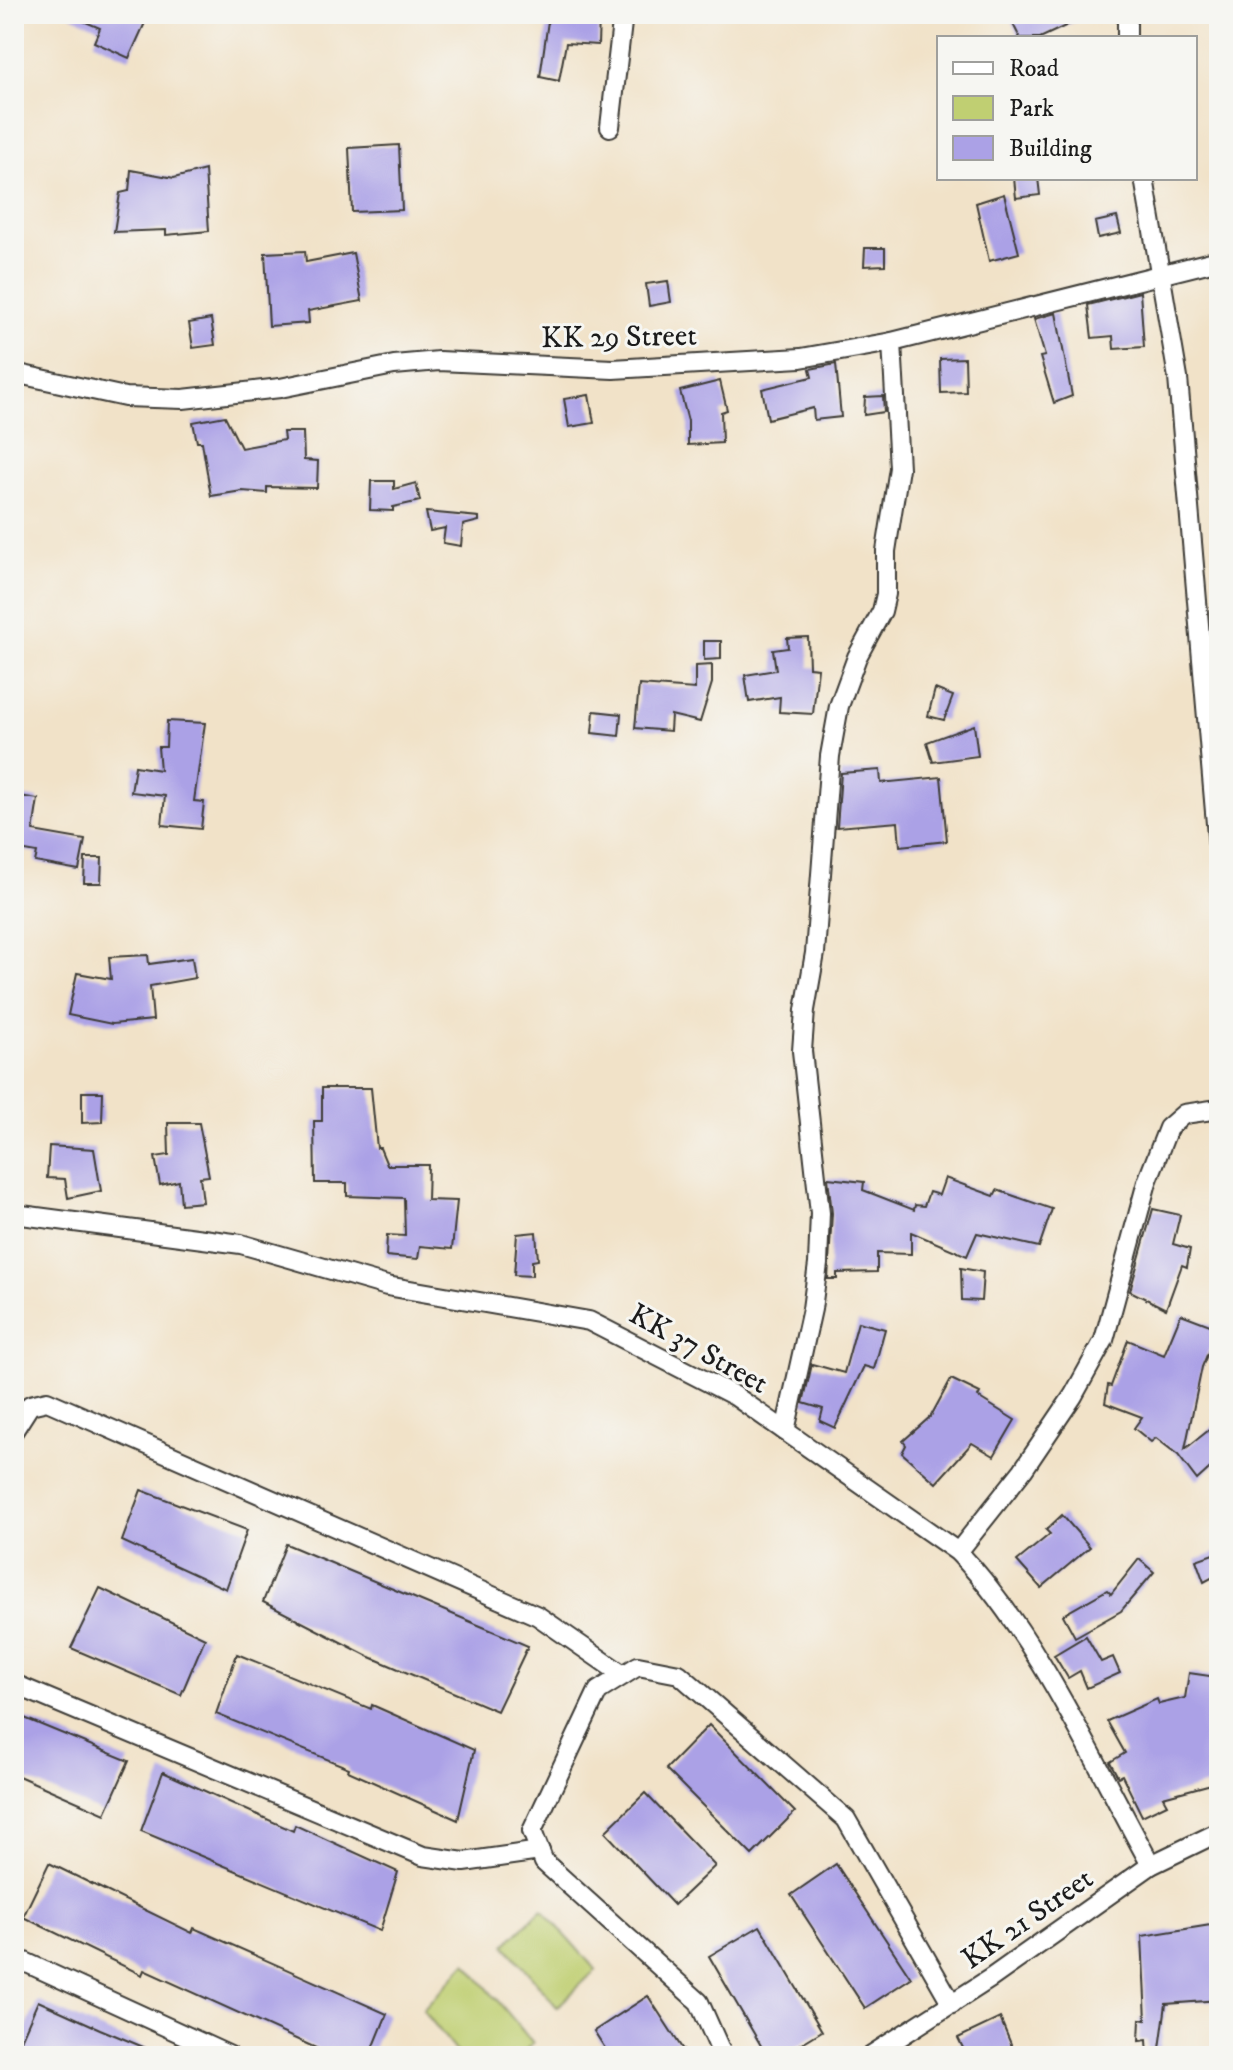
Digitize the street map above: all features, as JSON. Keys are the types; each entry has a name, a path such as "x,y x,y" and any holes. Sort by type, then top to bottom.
{"street":[{"path":"610,127 623,14"},
{"path":"1127,14 1127,36"},
{"path":"1144,180 1162,274 1181,409 1219,859"},
{"name":"KK 29 Street","path":"14,373 125,397 183,399 280,388 394,365 439,361 613,369 801,358 892,342 1219,260"},
{"path":"785,1431 812,1309 820,1213 802,1051 805,1010 815,953 830,756 839,706 857,657 882,611 886,594 886,551 899,468 892,342"},
{"path":"958,1552 1023,1470 1073,1396 1104,1340 1147,1182 1168,1128 1184,1114 1219,1109"},
{"name":"KK 37 Street","path":"14,1214 241,1244 387,1286 589,1321 735,1396 958,1552 988,1583 1006,1608 1151,1865"},
{"path":"14,1430 30,1405 47,1401 525,1610 623,1675"},
{"path":"723,2056 699,2002 544,1862 532,1831 598,1691 638,1666 679,1674 846,1819 952,2004"},
{"path":"14,1684 423,1856 464,1862 540,1851"},
{"name":"KK 21 Street","path":"870,2056 952,2004 1151,1865 1219,1832"},
{"path":"14,1957 230,2056"}],"green space":[{"path":"542,1909 596,1970 557,2007 505,1945"},
{"path":"466,1963 533,2043 519,2056 460,2056 423,2010"}],"building":[{"path":"149,14 129,58 94,42 100,28 69,15"},
{"path":"549,14 599,17 598,45 566,43 559,81 540,77"},
{"path":"1008,14 1091,14 1044,36 1019,36"},
{"path":"399,145 402,210 352,212 349,148"},
{"path":"131,170 174,178 205,170 209,231 166,235 166,230 114,232 120,193 129,191"},
{"path":"1014,180 1038,180 1040,195 1016,198"},
{"path":"1004,194 1019,253 989,261 976,203"},
{"path":"1117,217 1121,233 1098,238 1095,222"},
{"path":"865,248 885,248 885,265 864,266"},
{"path":"305,251 306,262 353,253 362,301 308,311 309,323 269,326 265,253"},
{"path":"668,281 671,302 649,306 646,284"},
{"path":"1140,292 1144,347 1114,349 1113,336 1092,338 1088,305"},
{"path":"1056,313 1072,396 1054,403 1040,357 1045,356 1034,319"},
{"path":"211,319 215,345 193,348 189,323"},
{"path":"965,358 966,392 941,393 940,359"},
{"path":"836,364 841,417 814,420 813,408 768,419 762,389 812,377 810,369"},
{"path":"720,381 727,410 721,412 722,443 688,445 688,421 680,391"},
{"path":"589,395 594,423 569,427 564,399"},
{"path":"883,396 884,412 864,415 865,397"},
{"path":"225,416 241,448 284,440 283,432 303,432 304,460 318,461 317,488 267,487 267,493 242,491 211,496 202,442 197,442 193,422"},
{"path":"371,481 394,481 394,489 416,483 420,501 393,507 393,511 370,510"},
{"path":"426,512 479,517 479,521 463,525 461,546 443,543 445,528 430,531"},
{"path":"808,637 809,667 818,668 813,714 779,712 780,697 749,702 745,675 776,670 773,650 788,648 787,638"},
{"path":"704,641 721,641 721,659 704,660"},
{"path":"712,665 712,683 700,722 671,715 670,731 635,728 639,685 695,689 695,666"},
{"path":"935,689 953,696 944,720 928,716"},
{"path":"594,711 621,714 619,736 592,733"},
{"path":"167,721 205,723 194,801 204,802 201,829 162,825 165,796 131,792 135,766 160,770 158,747 166,747"},
{"path":"974,725 978,756 933,762 927,742"},
{"path":"880,770 881,783 941,777 947,841 900,846 898,822 837,827 841,773"},
{"path":"14,795 38,799 33,831 85,840 79,870 35,862 37,853 14,849"},
{"path":"85,858 102,858 101,883 84,883"},
{"path":"148,955 149,964 192,958 195,978 150,986 153,1020 112,1024 68,1015 77,973 111,979 109,957"},
{"path":"322,1088 371,1088 377,1148 380,1148 387,1165 428,1165 427,1200 457,1201 452,1249 420,1246 418,1259 386,1256 387,1235 405,1236 404,1198 347,1196 347,1183 315,1183 314,1121 322,1121"},
{"path":"82,1092 103,1092 102,1122 82,1123"},
{"path":"168,1123 199,1123 209,1176 200,1177 203,1202 181,1204 179,1181 160,1185 155,1157 169,1155"},
{"path":"49,1146 94,1149 101,1191 68,1198 65,1179 47,1178"},
{"path":"828,1178 864,1182 863,1190 914,1210 915,1205 924,1206 929,1192 939,1195 945,1178 994,1196 997,1190 1052,1209 1039,1247 977,1233 967,1256 911,1232 911,1254 877,1253 877,1272 837,1273 837,1279 828,1279 832,1213"},
{"path":"1153,1209 1180,1215 1173,1244 1190,1249 1187,1267 1182,1265 1166,1309 1130,1291"},
{"path":"536,1232 538,1260 532,1261 532,1276 514,1275 517,1234"},
{"path":"961,1268 983,1272 981,1301 962,1300"},
{"path":"1181,1314 1218,1328 1202,1367 1185,1449 1219,1422 1219,1460 1197,1480 1178,1455 1156,1438 1151,1442 1134,1428 1142,1417 1105,1403 1108,1385 1111,1386 1128,1340 1164,1355"},
{"path":"858,1322 885,1329 874,1369 864,1366 835,1428 820,1421 823,1409 803,1403 812,1364 844,1373"},
{"path":"951,1379 980,1393 978,1397 1015,1420 994,1456 972,1443 936,1483 902,1453 906,1445 903,1441 931,1416"},
{"path":"141,1490 247,1530 226,1589 122,1541"},
{"path":"1062,1515 1090,1547 1041,1588 1017,1561 1050,1534 1046,1530"},
{"path":"286,1544 528,1646 497,1711 368,1656 263,1602"},
{"path":"1219,1552 1219,1574 1204,1582 1196,1560"},
{"path":"1139,1559 1154,1572 1121,1611 1075,1637 1063,1615 1107,1590 1111,1594"},
{"path":"100,1588 205,1638 181,1695 71,1648"},
{"path":"1086,1636 1101,1662 1113,1657 1120,1673 1087,1688 1080,1671 1068,1678 1054,1655"},
{"path":"237,1654 371,1709 372,1705 474,1750 458,1820 348,1771 349,1768 216,1714"},
{"path":"1189,1673 1217,1677 1219,1782 1163,1797 1167,1804 1142,1816 1122,1775 1118,1777 1110,1762 1125,1753 1107,1721 1157,1699 1159,1704 1185,1698"},
{"path":"22,1717 129,1761 105,1814 14,1774 14,1733"},
{"path":"709,1725 795,1812 752,1855 666,1769"},
{"path":"163,1772 293,1831 295,1825 398,1872 380,1931 141,1831"},
{"path":"645,1793 715,1866 674,1905 605,1832"},
{"path":"49,1863 192,1933 194,1928 387,2014 370,2056 335,2056 144,1970 142,1975 23,1917"},
{"path":"836,1864 911,1978 865,2008 791,1895"},
{"path":"1217,1924 1219,2000 1166,2004 1159,2056 1148,2056 1147,2040 1139,2041 1140,2019 1146,2020 1142,1936"},
{"path":"760,1926 822,2031 781,2056 767,2056 709,1956"},
{"path":"648,1996 687,2056 610,2056 594,2031"},
{"path":"38,2001 100,2029 165,2056 14,2056"},
{"path":"1000,2018 1016,2056 967,2056 958,2038"}]}
